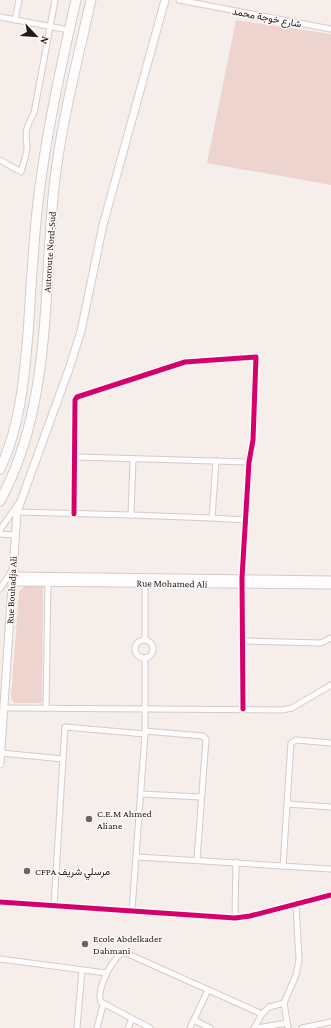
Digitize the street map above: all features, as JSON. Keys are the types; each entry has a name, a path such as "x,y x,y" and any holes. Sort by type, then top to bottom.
{"highway":[{"name":"Autoroute Nord-Sud","path":"0,469 10,443 22,397 41,182 51,117 76,0"},
{"name":"Autoroute Nord-Sud","path":"0,501 13,472 32,419 39,375 48,255 58,159 67,108 91,0"}],"main road":[{"name":"Rue Bouhadja Ali","path":"0,764 4,708 3,695 14,535 17,512 82,331 103,225 165,0"},
{"path":"12,576 241,581 331,580"},
{"name":"Rue Mohamed Ali","path":"12,576 48,582 144,583 241,581 331,585"}],"street":[{"path":"15,20 20,0"},
{"path":"0,160 21,172 27,147 24,139 28,124 34,113 55,0"},
{"name":"شارع خوجة محمد","path":"179,0 331,28"},
{"path":"0,17 69,30"},
{"path":"74,514 76,457 75,400 80,395 185,362 256,357 253,440 249,462 241,581 243,709"},
{"path":"76,457 249,462"},
{"path":"131,515 133,459"},
{"path":"212,518 216,461"},
{"path":"0,530 22,498"},
{"path":"17,512 246,520"},
{"path":"0,534 14,535"},
{"path":"0,589 12,576"},
{"path":"46,708 48,582"},
{"path":"144,583 145,640"},
{"path":"242,641 321,643 331,638"},
{"path":"145,640 150,642 153,649 151,655 145,658 139,657 135,649 139,642 145,640"},
{"path":"132,910 145,732 145,658"},
{"path":"4,708 287,709 331,685"},
{"path":"54,905 65,727 203,736 205,738 197,860"},
{"path":"283,866 291,743 296,740 331,743"},
{"path":"1,749 63,759"},
{"path":"141,794 201,797"},
{"path":"288,804 331,807"},
{"path":"137,856 331,869"},
{"path":"235,918 236,862"},
{"path":"0,902 235,918 250,916 331,895"},
{"path":"258,1028 288,1026 284,1003 296,975 299,960 296,904"},
{"path":"97,1028 103,1005 99,996 106,973 119,956 126,953 262,1014"},
{"path":"0,959 106,973"},
{"path":"77,1028 82,970"},
{"path":"190,1028 208,990"},
{"path":"254,1028 262,1014 269,1007 284,1003"},
{"path":"103,1005 150,1028"},
{"path":"128,1028 132,1019"},
{"path":"194,1020 210,1028"},
{"path":"302,1028 331,1022"}],"shaded area":[{"path":"236,20 331,34 331,185 207,163"},
{"path":"25,585 41,585 43,587 42,703 14,703 11,698 19,592"}],"cycle path":[{"path":"74,514 75,400 77,397 185,362 256,357 253,440 249,462 242,578 243,709"},
{"path":"0,902 235,918 250,916 331,895"}],"place":[{"name":"C.E.M Ahmed Aliane","path":"89,819"},
{"name":"CFPA مرسلي شريف","path":"27,871"},
{"name":"Ecole Abdelkader Dahmani","path":"85,944"}]}
